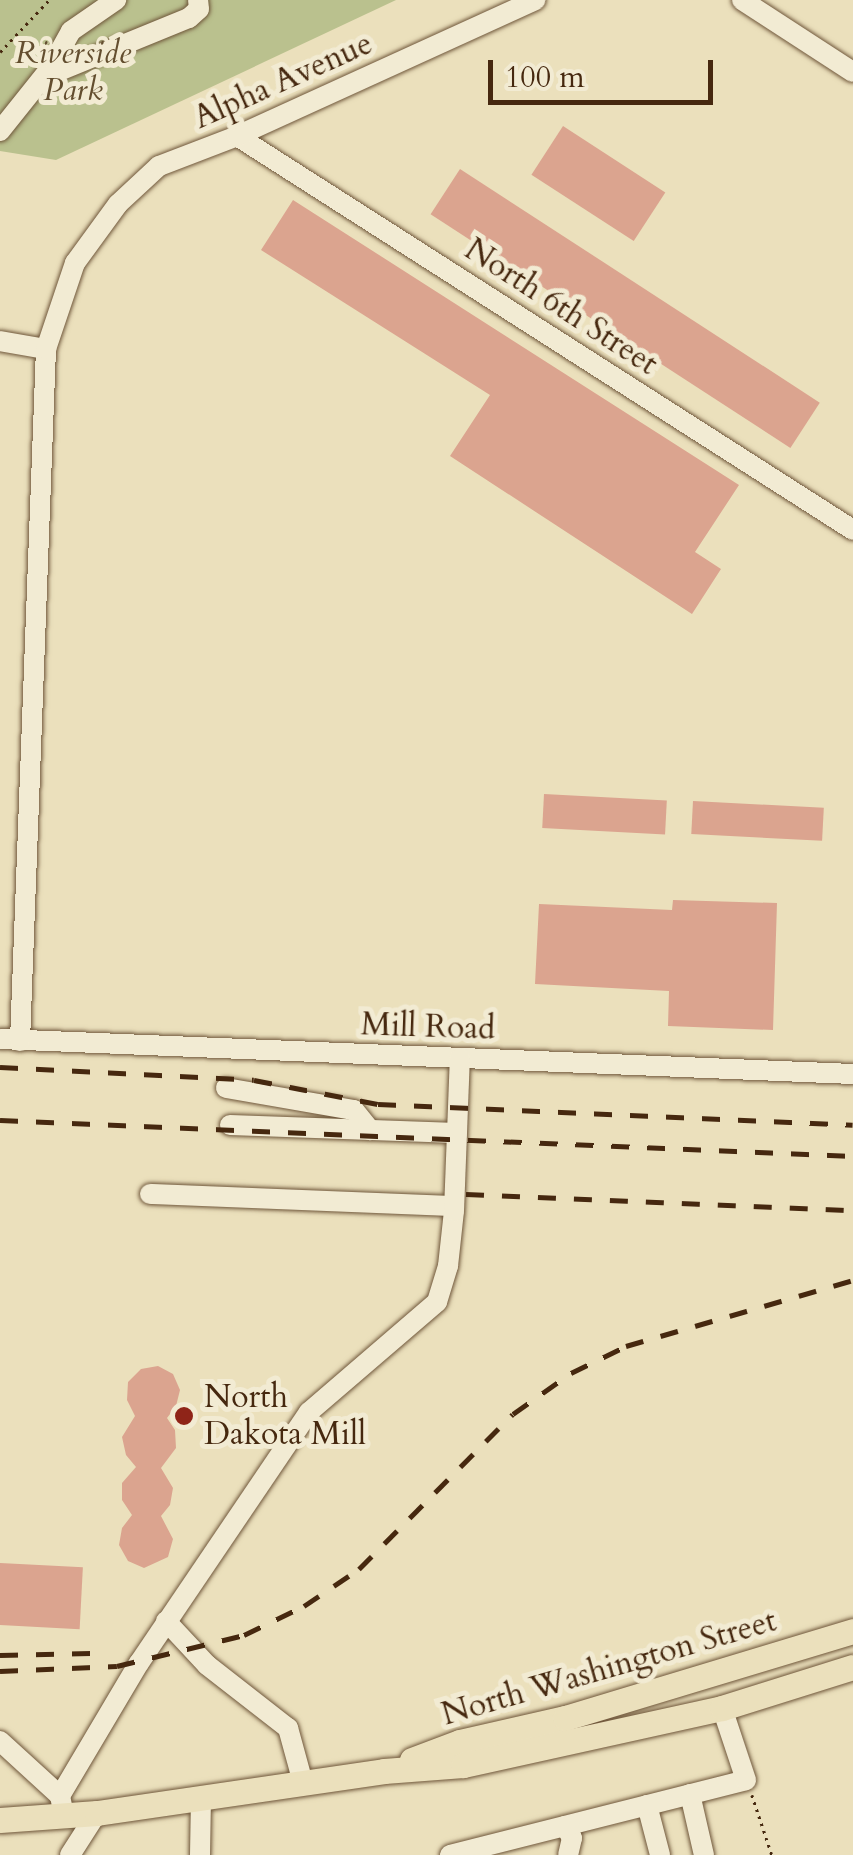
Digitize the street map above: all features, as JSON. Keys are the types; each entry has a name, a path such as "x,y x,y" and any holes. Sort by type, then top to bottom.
{"main road":[{"name":"North Washington Street","path":"384,1771 460,1742 565,1718 853,1631"},
{"name":"North Washington Street","path":"0,1820 62,1806 97,1813 384,1771 463,1764 722,1708 853,1667"}],"street":[{"path":"0,131 51,67 72,31 116,0"},
{"path":"51,67 59,71 190,18 199,9 198,0"},
{"name":"Alpha Avenue","path":"10,1040 46,348 75,262 118,204 159,166 238,136 536,0"},
{"path":"742,0 853,72"},
{"name":"North 6th Street","path":"238,136 853,530"},
{"path":"0,340 46,348"},
{"name":"Mill Road","path":"10,1040 853,1074"},
{"path":"0,1742 62,1806 166,1621 309,1412 437,1302 448,1266 454,1206 460,1058"},
{"path":"226,1088 354,1110 370,1130"},
{"path":"230,1125 457,1133"},
{"path":"150,1194 454,1206"},
{"path":"166,1621 207,1665 288,1728 303,1783"},
{"path":"450,1855 746,1780 722,1708"},
{"path":"690,1794 704,1855"},
{"path":"200,1855 201,1798"},
{"path":"647,1805 660,1855"},
{"path":"70,1855 97,1813"},
{"path":"564,1826 572,1838 568,1855"}],"path":[{"path":"0,52 49,0"},
{"path":"746,1780 772,1855"}],"green space":[{"name":"Riverside Park","path":"0,0 396,0 56,160 0,151"}],"building":[{"path":"563,126 665,192 634,241 531,175"},
{"path":"460,169 820,403 790,448 431,214"},
{"path":"293,200 739,485 695,552 721,569 692,614 450,456 490,395 261,250"},
{"path":"544,794 667,800 665,834 542,828"},
{"path":"693,801 824,808 822,841 691,834"},
{"path":"673,900 777,903 773,1030 668,1026 669,991 535,984 539,904 672,910"},
{"path":"158,1366 173,1374 180,1390 176,1406 167,1418 175,1430 176,1448 161,1468 173,1488 170,1505 161,1516 173,1539 168,1557 144,1568 128,1561 119,1545 122,1528 132,1515 122,1500 122,1483 136,1467 126,1455 122,1437 135,1416 127,1400 128,1382 141,1369"},
{"path":"0,1563 83,1567 80,1629 0,1625"}],"railway":[{"path":"0,1067 254,1080 378,1104 853,1125"},
{"path":"0,1120 853,1156"},
{"path":"466,1194 853,1210"},
{"path":"0,1671 117,1666 244,1635 304,1606 359,1569 513,1414 571,1373 626,1346 853,1280"},
{"path":"0,1655 91,1653"}],"place":[{"name":"North Dakota Mill","path":"184,1416"}]}
